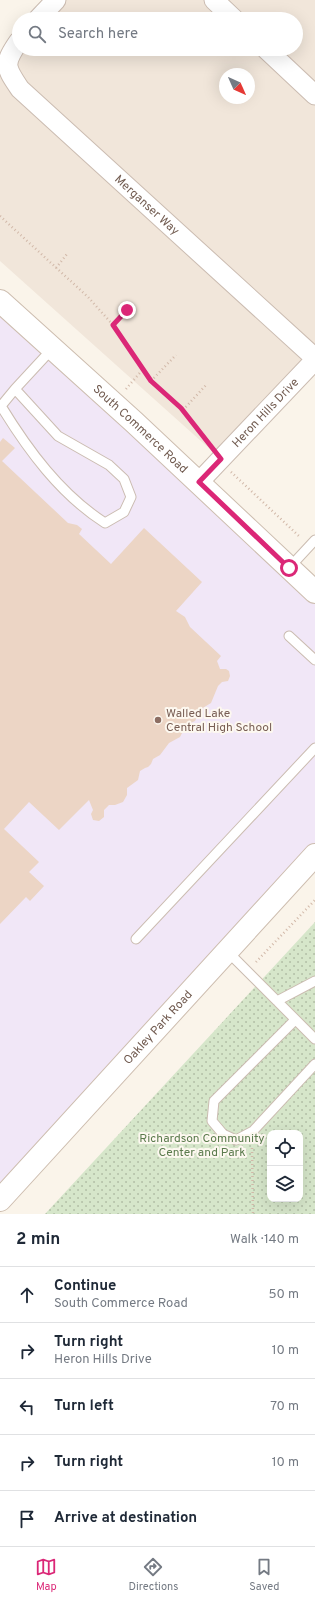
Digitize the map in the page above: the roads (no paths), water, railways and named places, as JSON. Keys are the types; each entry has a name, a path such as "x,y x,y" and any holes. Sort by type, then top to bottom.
{"street":[{"path":"45,12 56,0"},
{"path":"214,0 227,12"},
{"name":"Merganser Way","path":"12,51 8,56 8,72 20,89 315,359"},
{"path":"273,56 315,95"},
{"name":"South Commerce Road","path":"0,301 114,403 315,592"},
{"name":"Heron Hills Drive","path":"199,482 315,359"},
{"name":"Oakley Park Road","path":"0,1200 315,855"}],"lane":[{"path":"15,389 58,436 109,465 124,479 131,497 124,512 104,522 87,512 49,474 0,407 15,389 52,348"},
{"path":"289,568 312,543"},
{"path":"289,636 315,660"},
{"path":"136,939 315,748"},
{"path":"227,951 315,1039"},
{"path":"277,1001 315,981"},
{"path":"295,1020 214,1101 212,1121 223,1134 236,1140 253,1131 315,1064"}],"place":[{"name":"Walled Lake Central High School","path":"158,720"}],"park label":[{"name":"Richardson Community Center and Park","path":"202,1145"}]}
